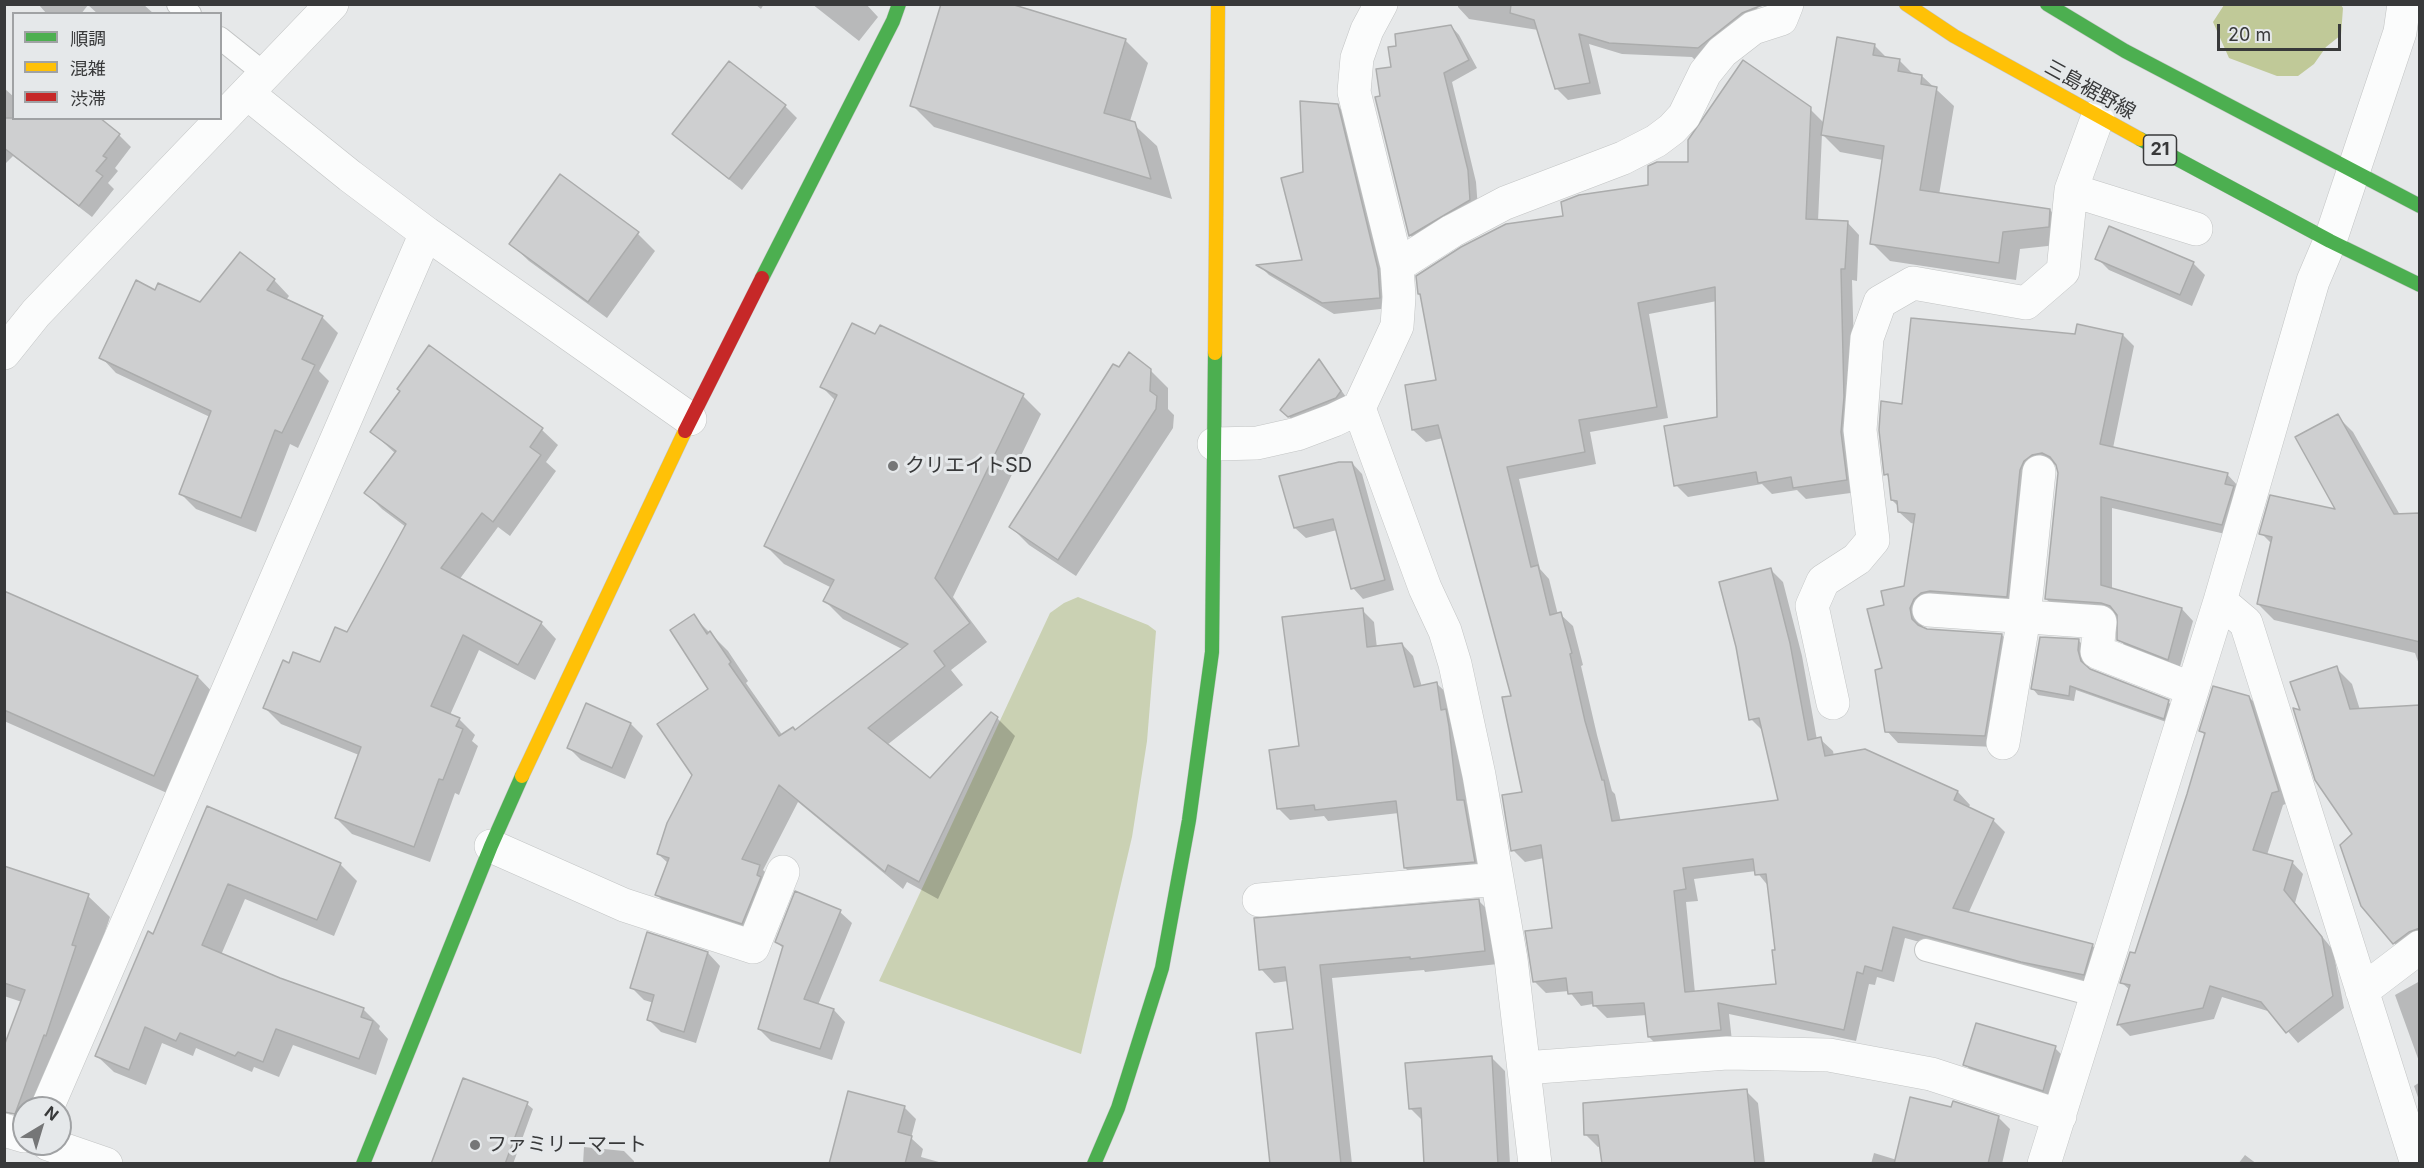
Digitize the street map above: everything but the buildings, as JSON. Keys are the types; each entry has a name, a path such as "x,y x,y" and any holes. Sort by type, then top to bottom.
{"street":[{"path":"222,119 332,4"},
{"path":"363,1164 491,846 530,759 690,419 893,21 899,4"},
{"path":"1094,1164 1118,1108 1161,968 1189,820 1212,652 1218,4"},
{"path":"1214,444 1257,443 1297,434 1359,408 1398,326 1397,266 1354,92 1357,58 1367,30 1381,4"},
{"path":"1397,266 1452,231 1505,203 1623,158 1656,141 1684,116 1705,73 1722,52 1753,28 1781,19 1787,4"},
{"name":"三島裾野線","path":"1906,4 1954,36 2098,116 2330,242 2420,285"},
{"path":"2047,4 2125,51 2420,206"},
{"path":"2044,1164 2220,601 2313,281 2330,242 2352,172 2408,27"},
{"path":"256,83 350,176 426,233 690,419"},
{"path":"1833,703 1812,606 1823,581 1857,559 1873,540 1860,430 1867,338 1880,302 1914,283 2026,303 2063,271 2071,190 2098,116"},
{"path":"4,353 36,313 221,120"},
{"path":"2071,190 2196,229"},
{"path":"52,1096 426,233"},
{"path":"1359,408 1425,588 1445,631 1479,775 1511,959 1535,1164"},
{"path":"2003,743 2024,617 2039,472"},
{"path":"2220,601 2246,623 2417,1164"},
{"path":"1929,610 2100,622 2097,652 2192,688"},
{"path":"491,846 624,904 753,947 783,872"},
{"path":"1259,900 1497,879"},
{"path":"2362,991 2420,947"},
{"path":"1524,1068 1727,1053 1829,1055 1931,1074 2060,1116"},
{"path":"72,1152 106,1164"}],"lane":[{"path":"222,40 256,83"},
{"path":"1926,950 2097,996"}],"green space":[{"path":"2224,5 2341,5 2343,8 2341,35 2326,47 2314,64 2298,76 2277,76 2229,58 2213,22"},
{"path":"1078,597 1148,625 1156,631 1147,741 1132,837 1081,1054 879,981 1050,613"}],"traffic: fast":[{"path":"762,278 893,21 899,4"},
{"path":"2047,4 2125,51 2420,206"},
{"path":"2140,139 2330,241 2420,285"},
{"path":"1094,1164 1118,1108 1162,968 1189,820 1212,652 1215,353"},
{"path":"363,1164 491,846 522,776"}],"traffic: slow":[{"path":"1215,353 1218,4"},
{"path":"1906,4 1954,36 2140,139"},
{"path":"522,776 685,431"}],"traffic: jam":[{"path":"685,431 762,278"}],"place":[{"name":"クリエイトSD","path":"893,466"},
{"name":"ファミリーマート","path":"475,1145"}]}
